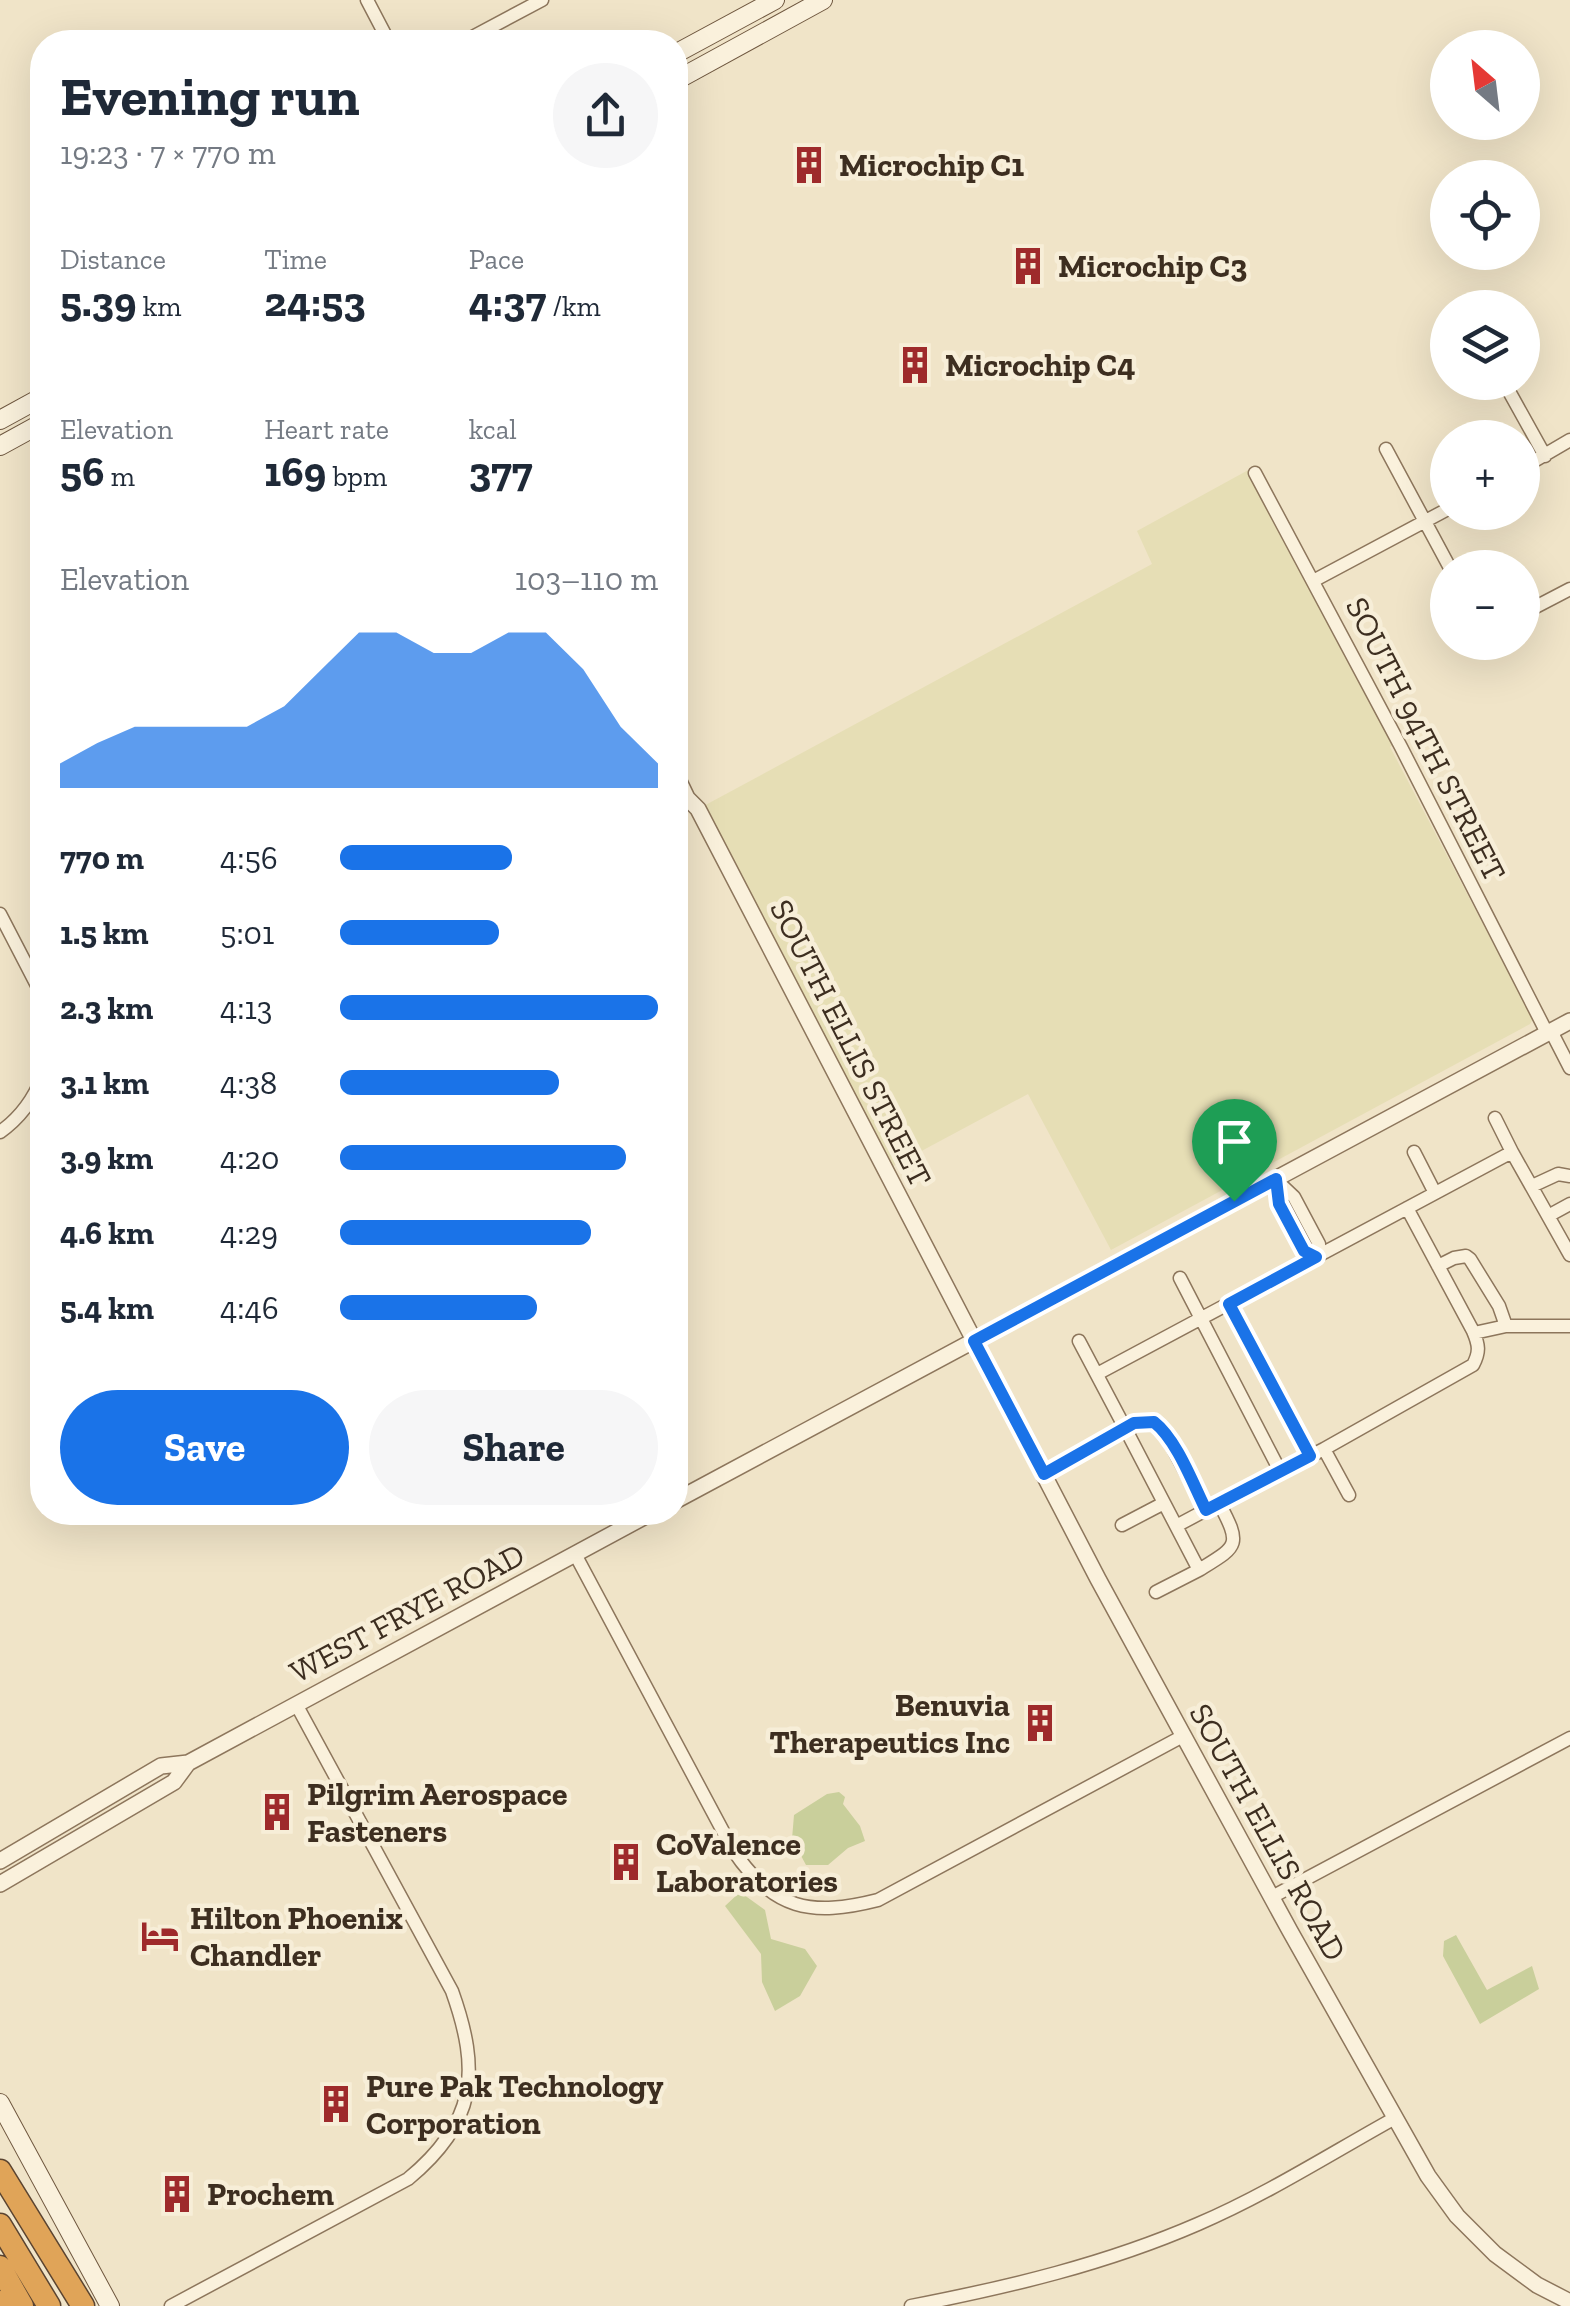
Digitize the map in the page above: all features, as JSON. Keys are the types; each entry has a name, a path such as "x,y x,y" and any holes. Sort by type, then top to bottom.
{"highway":[{"path":"0,2171 83,2306"},
{"path":"0,2226 49,2306"},
{"path":"0,2267 22,2306"}],"main road":[{"path":"688,47 775,0"},
{"path":"688,73 823,0"},
{"path":"0,420 30,404"},
{"path":"22,434 30,424"},
{"path":"0,446 30,430"},
{"path":"0,2102 110,2306"}],"street":[{"path":"367,0 383,30"},
{"path":"486,30 542,0"},
{"path":"1515,400 1545,456"},
{"path":"1540,459 1570,440"},
{"path":"1386,448 1440,550"},
{"name":"SOUTH 94TH STREET","path":"1255,472 1570,1068"},
{"path":"1313,582 1430,518"},
{"path":"1540,605 1570,589"},
{"name":"SOUTH ELLIS STREET","path":"688,799 698,809 974,1341"},
{"path":"0,914 30,972"},
{"path":"688,1493 1570,1021"},
{"path":"0,1132 30,1102"},
{"path":"1494,1118 1570,1255"},
{"path":"1414,1152 1435,1193"},
{"path":"1097,1374 1512,1152"},
{"path":"1532,1186 1558,1174 1570,1176"},
{"path":"1276,1179 1279,1204 1304,1251 1316,1257"},
{"path":"1548,1216 1570,1204"},
{"path":"1176,1526 1473,1365 1479,1345 1407,1208"},
{"path":"1438,1266 1460,1256 1470,1259 1506,1326"},
{"path":"1180,1278 1280,1471"},
{"path":"1229,1304 1310,1456"},
{"path":"1474,1334 1506,1326 1570,1326"},
{"name":"SOUTH ELLIS ROAD","path":"974,1341 1183,1736 1428,2176 1457,2216 1495,2254 1536,2285 1570,2302"},
{"path":"1080,1342 1199,1570"},
{"path":"1044,1474 1125,1428 1144,1421 1162,1428 1212,1507 1229,1522 1234,1540 1229,1551 1156,1592"},
{"path":"1324,1449 1349,1495"},
{"path":"1122,1525 1164,1503"},
{"name":"WEST FRYE ROAD","path":"0,1861 161,1766 188,1763 628,1525"},
{"path":"575,1554 733,1850 748,1874 792,1904 841,1909 878,1900 1183,1736"},
{"path":"170,2306 408,2180 439,2150 462,2112 469,2068 466,2029 452,1991 296,1704"},
{"path":"1272,1897 1570,1738"},
{"name":"WEST FRYE ROAD","path":"0,1884 174,1782 188,1763"},
{"path":"18,1850 28,1867"},
{"path":"911,2306 994,2290 1151,2244 1229,2209 1395,2118"}],"shaded area":[{"path":"1252,468 1395,744 1390,747 1533,1019 1111,1250 1028,1094 886,1170 698,809 1152,564 1137,531"}],"green space":[{"path":"839,1792 865,1841 848,1848 828,1865 806,1865 792,1839 794,1815 827,1794"},
{"path":"740,1892 765,1910 771,1939 805,1949 817,1966 800,1996 775,2011 762,1982 761,1954 725,1906"},
{"path":"1456,1935 1487,1990 1532,1966 1539,1989 1480,2024 1443,1956 1444,1941"}],"place":[{"name":"Microchip C1","path":"809,165"},
{"name":"Microchip C3","path":"1028,266"},
{"name":"Microchip C4","path":"915,365"},
{"name":"Benuvia Therapeutics Inc","path":"1040,1723"},
{"name":"Pilgrim Aerospace Fasteners","path":"277,1812"},
{"name":"CoValence Laboratories","path":"626,1862"},
{"name":"Hilton Phoenix Chandler","path":"160,1936"},
{"name":"Pure Pak Technology Corporation","path":"336,2104"},
{"name":"Prochem","path":"177,2194"}],"route":[{"path":"1276,1179 1279,1204 1304,1251 1316,1257 1229,1304 1310,1456 1206,1510 1171,1442 1154,1422 1134,1423 1044,1474 974,1341 1234,1201 1276,1179"}]}
